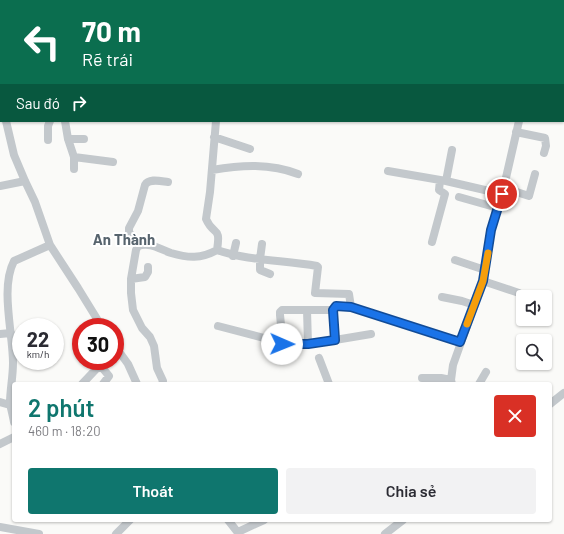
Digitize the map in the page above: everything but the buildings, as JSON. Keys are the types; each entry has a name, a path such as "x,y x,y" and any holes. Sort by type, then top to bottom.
{"street":[{"path":"6,122 14,155 35,202 50,245 96,318"},
{"path":"48,140 48,126 50,122"},
{"path":"65,122 68,139 74,156 74,169"},
{"path":"138,246 150,244 172,253 193,257 207,256 217,250 219,238 218,233 206,219 216,122"},
{"path":"422,378 441,378 452,382 453,365 460,342 483,281 491,230 503,191 518,122"},
{"path":"516,132 545,138 546,146 544,153"},
{"path":"214,137 250,149"},
{"path":"68,139 84,139"},
{"path":"432,242 445,194 439,190 452,150"},
{"path":"74,156 113,162"},
{"path":"212,170 250,165 287,170 298,174"},
{"path":"388,170 529,196 535,174"},
{"path":"138,246 129,232 129,228 138,211 145,185 149,181 168,182"},
{"path":"0,186 25,182"},
{"path":"459,198 498,208"},
{"path":"233,256 236,243"},
{"path":"262,244 260,270 270,274"},
{"path":"12,413 10,404 13,364 5,304 8,278 12,264 17,259 50,245"},
{"path":"138,246 134,255 130,294 133,310 142,328 150,337 154,346 157,368 163,382"},
{"path":"217,250 233,256 291,261 318,266 316,293 349,294 351,307"},
{"path":"455,260 485,270"},
{"path":"131,279 146,277 148,267"},
{"path":"483,281 516,292"},
{"path":"442,297 474,305"},
{"path":"282,344 280,312 282,310 333,310 336,306 351,307 460,342"},
{"path":"307,310 308,344"},
{"path":"333,310 335,340"},
{"path":"218,326 282,344 308,344 371,334"},
{"path":"0,334 10,333"},
{"path":"124,358 136,382"},
{"path":"319,358 328,382"},
{"path":"84,382 95,370"},
{"path":"104,382 109,376 105,370"},
{"path":"480,382 486,372"},
{"path":"552,402 564,393"},
{"path":"0,402 10,404"},
{"path":"0,444 12,438"},
{"path":"116,534 128,522"},
{"path":"230,522 238,533 260,522"},
{"path":"385,534 400,522"},
{"path":"0,527 39,534"}],"slow traffic":[{"path":"467,324 483,281 488,253"}],"district":[{"name":"An Thành","path":"124,239"}],"route":[{"path":"282,344 308,344 335,340 333,310 336,306 351,307 460,342 483,281 491,230 502,194"}]}
